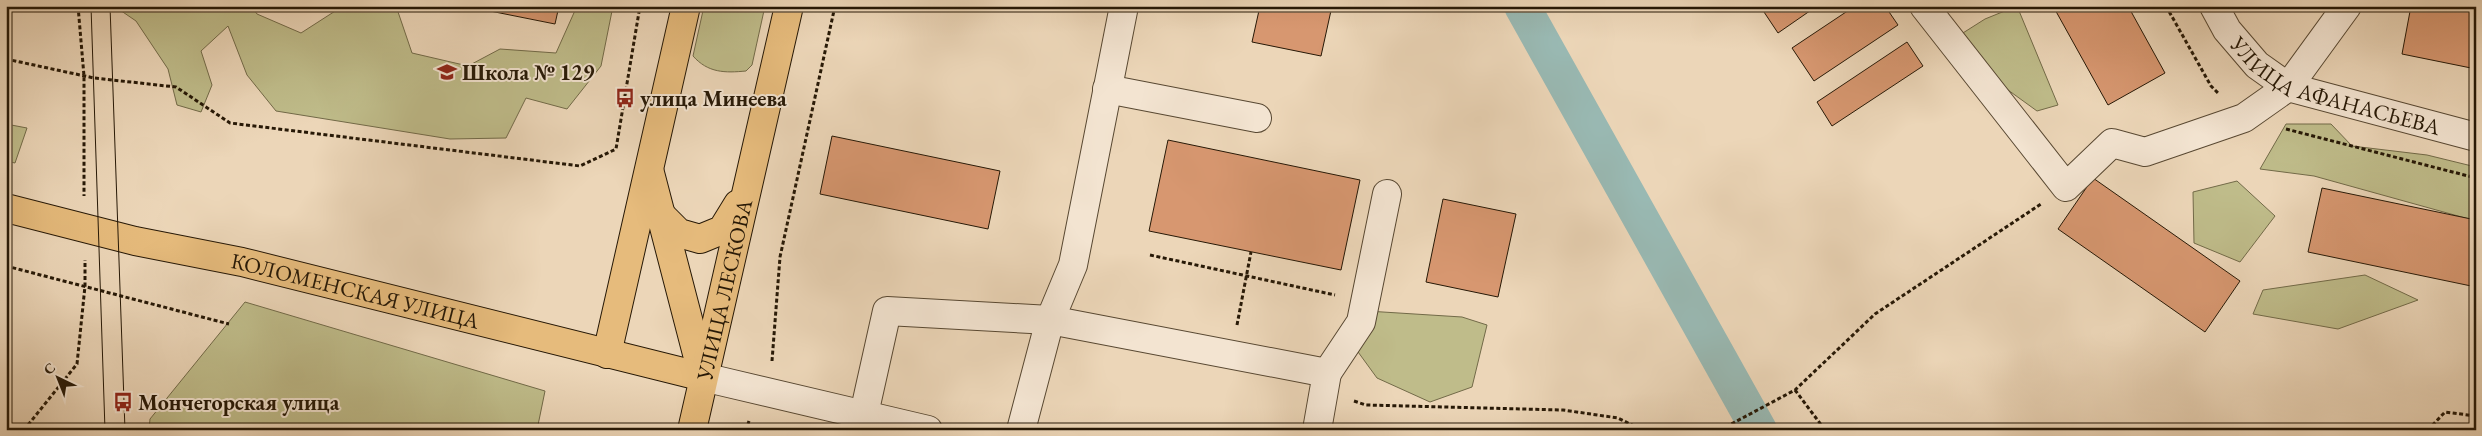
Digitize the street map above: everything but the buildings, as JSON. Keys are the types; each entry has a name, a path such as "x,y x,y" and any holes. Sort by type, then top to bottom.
{"main road":[{"name":"УЛИЦА ЛЕСКОВА","path":"686,6 649,169 702,377"},
{"name":"УЛИЦА ЛЕСКОВА","path":"702,377 789,6"},
{"path":"607,354 649,169"},
{"path":"661,215 679,233 700,239 722,230 745,192"},
{"name":"КОЛОМЕНСКАЯ УЛИЦА","path":"6,208 134,241 242,262 702,377"},
{"path":"692,430 702,377"}],"street":[{"path":"1021,430 1050,320 1073,265 1124,6"},
{"path":"1924,6 2066,187 2112,143 2145,152 2244,118 2288,87 2347,6"},
{"name":"УЛИЦА АФАНАСЬЕВА","path":"2214,6 2227,30 2257,65 2288,87 2476,137"},
{"path":"1107,89 1256,118"},
{"path":"1317,430 1325,382 1361,322 1387,194"},
{"path":"864,414 888,311 1050,320 1231,355 1325,382"},
{"path":"702,377 928,430"}],"path":[{"path":"6,59 94,78 176,87 230,122 580,166 616,150 640,6"},
{"path":"746,430 748,423 769,394 780,257 835,6"},
{"path":"1720,430 1795,390 1875,314 2066,187"},
{"path":"1231,355 1251,252"},
{"path":"1150,255 1365,301"},
{"path":"6,266 229,324"},
{"path":"1325,382 1366,405 1563,410 1618,418 1642,430"},
{"path":"1795,390 1825,430"},
{"path":"2428,430 2445,412 2476,416"}],"shaded area":[{"name":"Школа № 129","path":"114,6 251,6 257,14 301,33 343,6 396,6 412,53 468,66 500,49 556,53 577,6 613,6 601,66 567,109 526,98 506,138 450,139 276,111 247,75 228,26 201,51 212,85 201,112 177,105 168,69 136,21"},
{"path":"704,6 765,6 752,65 746,71 717,71 705,66 693,56"},
{"path":"2017,6 2058,105 2037,111 1997,82 1955,38 1985,19"},
{"path":"6,124 27,128 15,163 6,161"},
{"path":"2286,124 2331,124 2352,146 2427,155 2476,167 2476,221 2314,176 2260,169"},
{"path":"2237,181 2275,216 2240,262 2194,243 2193,192"},
{"path":"2365,275 2418,300 2338,329 2253,314 2263,290"},
{"path":"245,302 545,391 537,430 149,430 150,419"},
{"path":"1367,311 1462,317 1487,325 1472,387 1430,402 1377,378 1345,334"}],"waterway":[{"path":"1522,6 1759,430"}],"tram line":[{"path":"91,6 105,430"},
{"path":"110,6 125,430"}],"place":[{"name":"Школа № 129","path":"447,72"},
{"name":"улица Минеева","path":"625,98"},
{"name":"Мончегорская улица","path":"123,402"}]}
